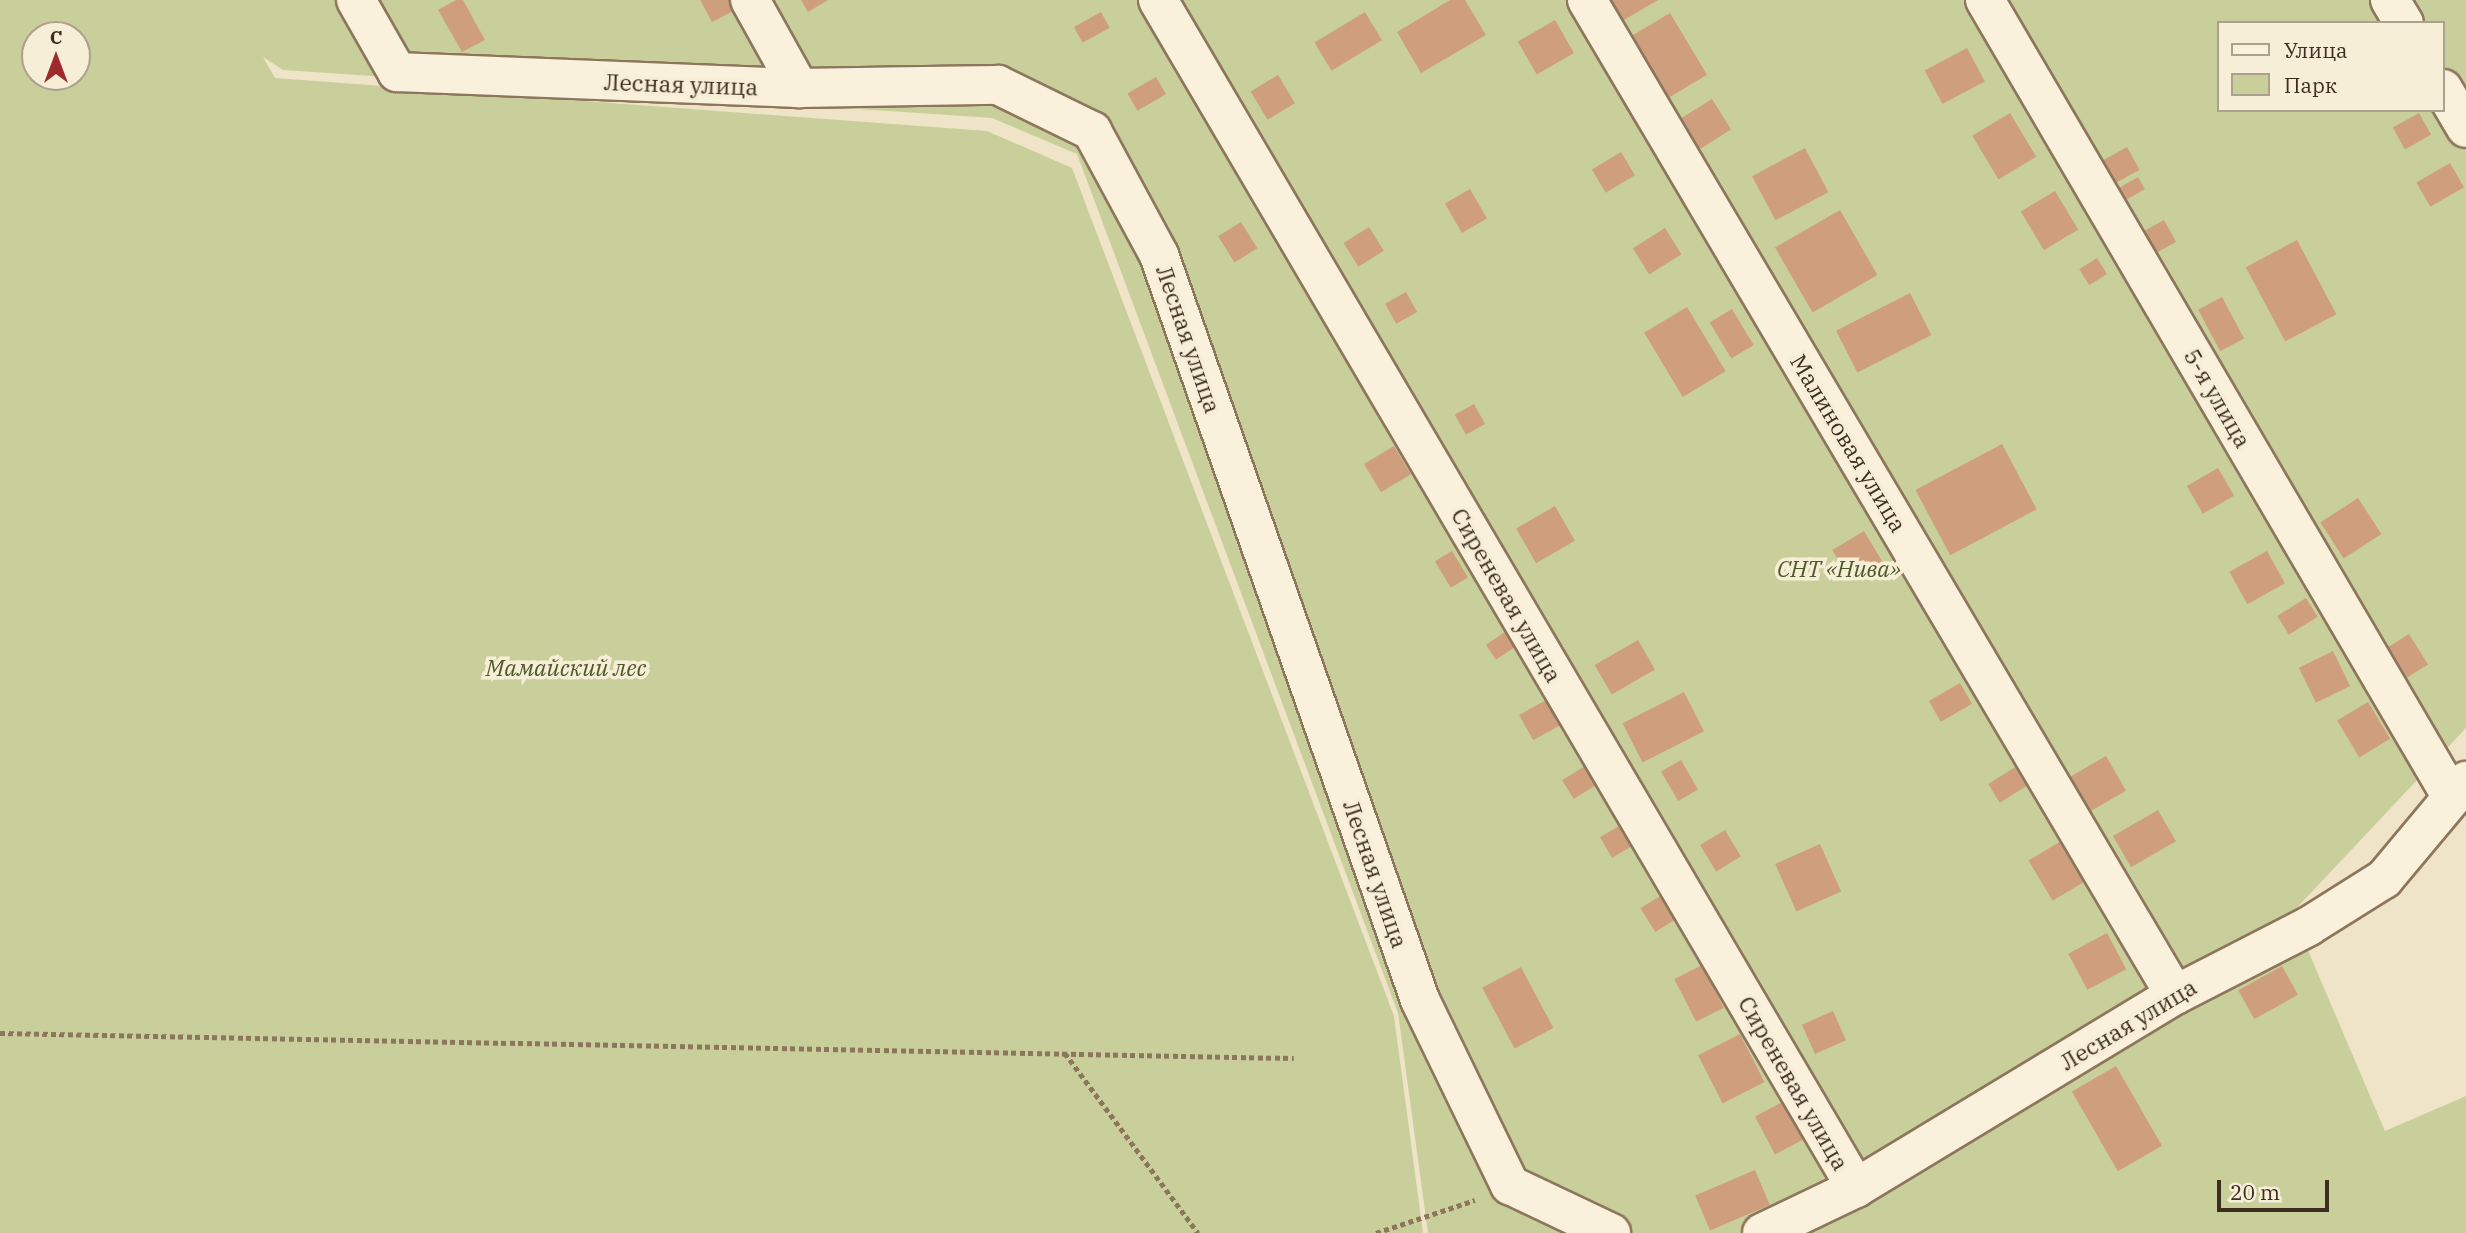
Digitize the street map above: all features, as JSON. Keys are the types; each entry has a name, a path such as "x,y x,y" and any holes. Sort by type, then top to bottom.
{"street":[{"name":"Лесная улица","path":"356,0 397,72 799,88 998,85 1092,131 1159,255 1420,1000 1515,1187"},
{"path":"750,0 799,88"},
{"name":"Сиреневая улица","path":"1158,0 1856,1188"},
{"name":"Малиновая улица","path":"1587,0 2175,995"},
{"name":"5-я улица","path":"1985,0 2459,788"},
{"path":"2390,0 2402,21"},
{"path":"2445,92 2466,128"},
{"name":"Лесная улица","path":"1762,1233 1856,1188 2175,995 2308,926 2384,879 2459,788"},
{"path":"1515,1187 1611,1233"}],"path":[{"path":"0,1033 1294,1058"},
{"path":"1064,1052 1198,1233"},
{"path":"1376,1233 1515,1187"}],"green space":[{"path":"0,0 2466,0 2466,728 2292,913 2385,1131 2466,1096 2466,1233 1428,1233 1398,1013 1077,154 992,118 283,70 263,57 275,78 987,131 1072,168 1394,1016 1423,1233 0,1233"}],"building":[{"path":"456,0 463,0 485,40 462,52 438,10"},
{"path":"700,0 730,0 735,10 712,22"},
{"path":"801,0 828,0 808,12"},
{"path":"1450,0 1465,0 1486,35 1421,73 1397,32"},
{"path":"1596,0 1658,0 1612,27"},
{"path":"1101,12 1110,28 1083,43 1074,27"},
{"path":"1365,12 1382,40 1331,71 1314,42"},
{"path":"1670,13 1707,75 1657,105 1620,43"},
{"path":"1555,20 1574,53 1537,74 1518,42"},
{"path":"1967,48 1985,82 1942,104 1925,71"},
{"path":"1278,75 1295,103 1268,120 1251,91"},
{"path":"1156,77 1166,94 1137,111 1127,94"},
{"path":"1712,99 1731,130 1690,155 1671,124"},
{"path":"2010,113 2036,157 1999,179 1972,136"},
{"path":"2419,113 2431,135 2405,149 2393,128"},
{"path":"2127,147 2140,170 2111,186 2098,163"},
{"path":"1805,148 1828,192 1775,220 1752,176"},
{"path":"1621,152 1635,175 1606,193 1592,170"},
{"path":"2450,163 2464,187 2430,207 2416,182"},
{"path":"2138,177 2145,189 2122,202 2115,190"},
{"path":"1470,189 1487,218 1462,233 1445,204"},
{"path":"2055,191 2078,230 2044,250 2021,212"},
{"path":"1840,210 1878,275 1813,312 1775,248"},
{"path":"2164,220 2176,242 2150,256 2138,235"},
{"path":"1241,222 1257,248 1235,263 1218,236"},
{"path":"1369,227 1384,251 1358,267 1344,243"},
{"path":"1665,228 1681,254 1649,274 1633,248"},
{"path":"2297,240 2336,314 2285,341 2246,267"},
{"path":"2097,258 2107,274 2089,285 2079,269"},
{"path":"1406,292 1417,312 1396,324 1385,304"},
{"path":"1910,293 1931,335 1857,373 1836,331"},
{"path":"2222,297 2244,338 2220,351 2198,310"},
{"path":"1687,307 1726,371 1683,397 1644,333"},
{"path":"1732,309 1754,345 1731,358 1710,322"},
{"path":"1474,404 1485,424 1466,435 1455,415"},
{"path":"2002,444 2037,509 1950,555 1915,490"},
{"path":"1394,446 1411,474 1381,492 1364,464"},
{"path":"2218,468 2234,496 2203,514 2187,486"},
{"path":"2358,498 2381,534 2344,559 2320,523"},
{"path":"1555,506 1575,541 1536,563 1516,528"},
{"path":"1864,531 1882,561 1850,580 1832,550"},
{"path":"1452,551 1468,578 1451,588 1435,561"},
{"path":"2267,551 2285,583 2247,604 2229,572"},
{"path":"2306,598 2318,617 2289,635 2277,616"},
{"path":"1505,632 1515,647 1496,660 1486,645"},
{"path":"2409,634 2428,665 2405,679 2386,648"},
{"path":"1638,640 1655,669 1612,694 1595,665"},
{"path":"2333,651 2350,686 2316,703 2299,668"},
{"path":"1960,683 1972,704 1941,722 1929,701"},
{"path":"1684,692 1704,731 1642,763 1623,723"},
{"path":"1548,699 1562,724 1533,740 1519,715"},
{"path":"2368,702 2390,739 2359,757 2337,721"},
{"path":"2106,756 2126,791 2088,813 2068,778"},
{"path":"1681,760 1698,789 1678,801 1661,772"},
{"path":"1585,766 1597,785 1574,799 1562,780"},
{"path":"2017,766 2029,785 2000,803 1988,784"},
{"path":"2158,810 2176,841 2131,867 2113,836"},
{"path":"1619,826 1631,847 1612,858 1600,837"},
{"path":"1725,830 1741,857 1716,872 1700,845"},
{"path":"2061,841 2085,881 2053,901 2028,861"},
{"path":"1820,844 1841,892 1796,911 1775,864"},
{"path":"1660,896 1675,920 1655,932 1640,908"},
{"path":"2107,933 2126,969 2087,990 2068,954"},
{"path":"1702,965 1724,1008 1696,1022 1674,979"},
{"path":"2282,966 2298,995 2254,1019 2238,990"},
{"path":"1521,967 1553,1028 1515,1049 1482,988"},
{"path":"1833,1011 1846,1040 1815,1054 1802,1025"},
{"path":"1740,1034 1765,1082 1723,1103 1698,1055"},
{"path":"2116,1066 2162,1146 2118,1171 2072,1092"},
{"path":"1784,1101 1804,1139 1775,1154 1755,1116"},
{"path":"1755,1170 1770,1205 1710,1230 1695,1195"}],"park label":[{"name":"СНТ «Нива»","path":"1839,568"},
{"name":"Мамайский лес","path":"566,667"}]}
